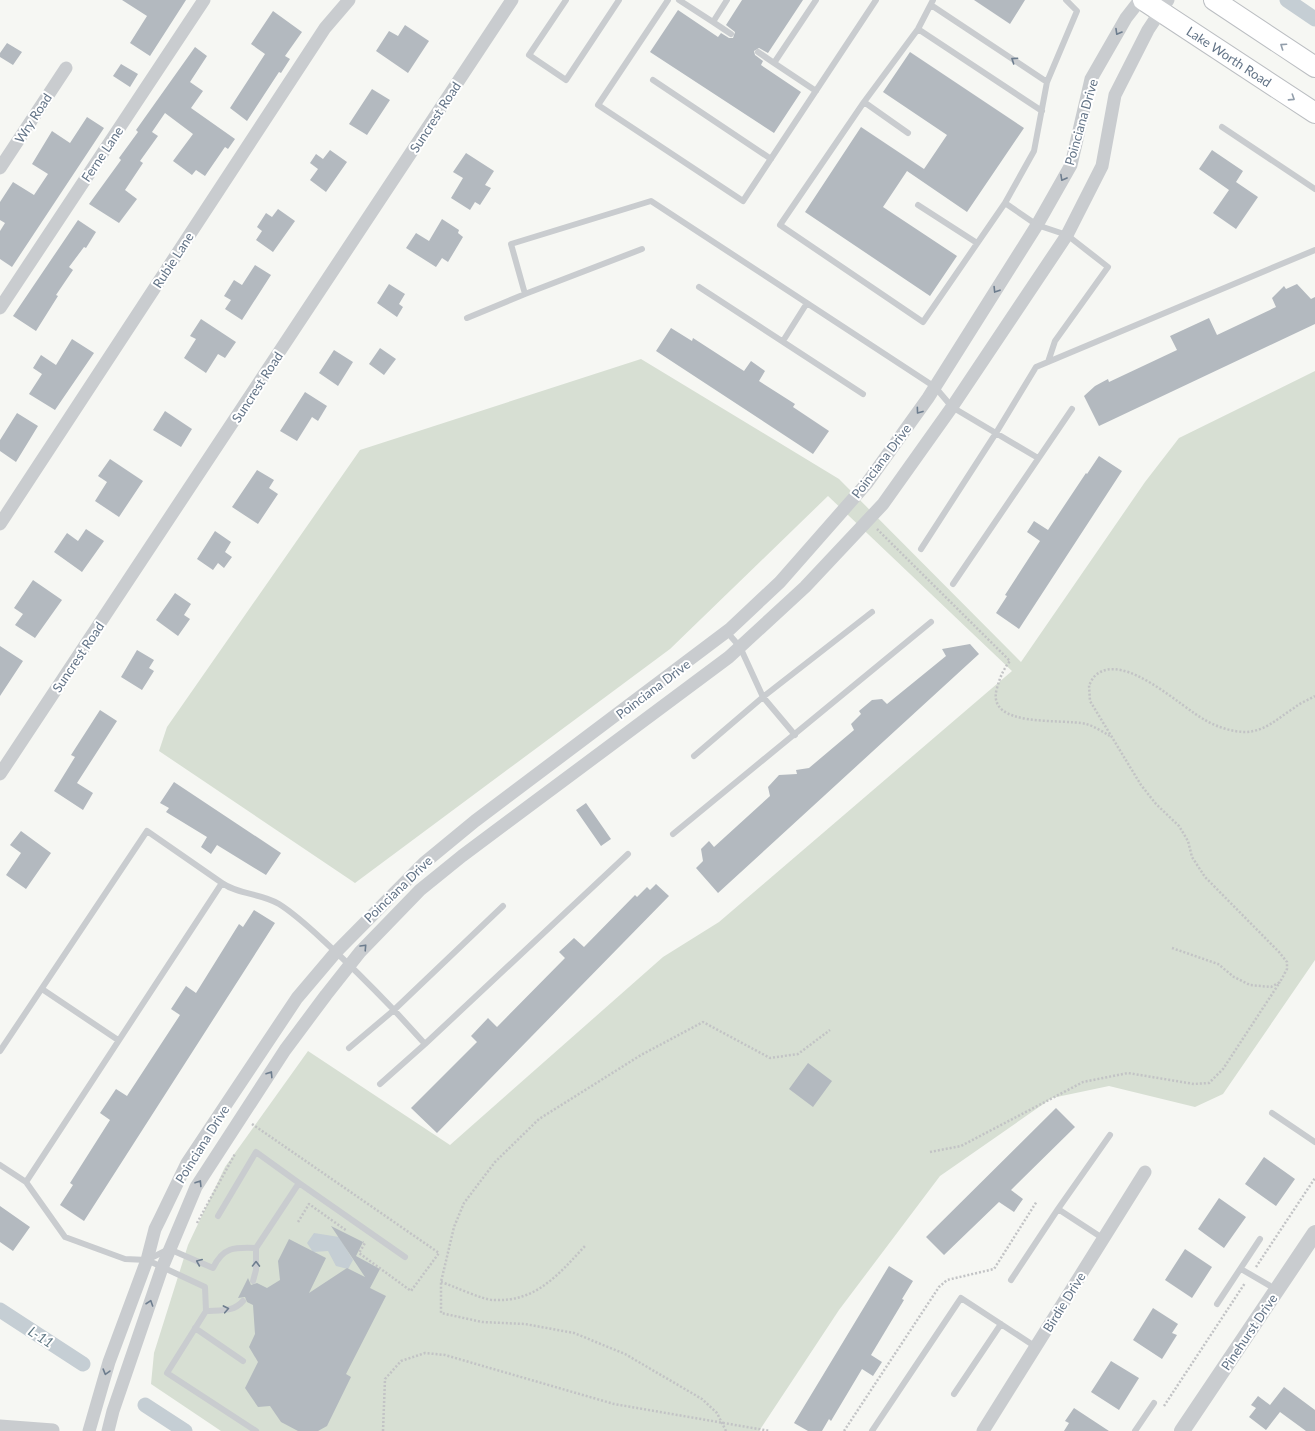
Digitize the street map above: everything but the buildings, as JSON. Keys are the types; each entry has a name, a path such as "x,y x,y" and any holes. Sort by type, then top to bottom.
{"main road":[{"name":"Lake Worth Road","path":"1142,0 1164,6 1315,113"},
{"path":"1214,0 1315,67"}],"street":[{"name":"Ferne Lane","path":"0,308 204,0"},
{"name":"Rubie Lane","path":"0,524 325,28 349,0"},
{"name":"Suncrest Road","path":"0,774 512,0"},
{"name":"Poinciana Drive","path":"89,1431 109,1362 147,1260 155,1229 187,1163 297,998 336,952 424,863 475,821 727,632 780,582 867,483 935,387 1037,225 1071,165 1091,79 1126,18 1142,0"},
{"name":"Poinciana Drive","path":"108,1431 113,1411 162,1268 196,1187 285,1050 326,994 350,964 386,924 420,890 462,856 723,662 804,587 883,504 952,407 1067,235 1102,166 1115,95 1148,30 1164,6"},
{"name":"Wry Road","path":"0,168 66,68"},
{"name":"Birdie Drive","path":"983,1431 1145,1172"},
{"name":"Pinehurst Drive","path":"1182,1431 1315,1232"},
{"path":"0,1426 53,1430"}],"lane":[{"path":"566,0 529,55 566,80 618,0"},
{"path":"668,0 598,105 743,202 876,0"},
{"path":"679,0 731,34"},
{"path":"713,22 727,0"},
{"path":"774,63 816,0"},
{"path":"1047,82 932,2 918,28 864,102 780,225 923,322 1005,203 1034,152 1047,82 1077,11 1066,0"},
{"path":"918,28 1042,111"},
{"path":"758,52 816,91"},
{"path":"653,80 771,158"},
{"path":"864,102 908,132"},
{"path":"1222,127 1315,189"},
{"path":"525,294 511,244 651,201 935,387 952,407 1038,458"},
{"path":"1005,203 1037,225 1067,235 1108,267 1055,341 1048,362"},
{"path":"918,204 977,244"},
{"path":"467,318 642,249"},
{"path":"920,549 996,433 1036,367 1315,250"},
{"path":"699,287 863,394"},
{"path":"783,341 808,303"},
{"path":"953,584 1072,409"},
{"path":"694,756 763,697 872,612"},
{"path":"673,834 931,622"},
{"path":"727,632 740,647 763,697 795,735"},
{"path":"0,1051 147,831 231,889 268,898 307,925 350,964 425,1044"},
{"path":"380,1084 425,1044 628,854"},
{"path":"26,1182 222,883"},
{"path":"349,1048 394,1010 503,906"},
{"path":"42,989 118,1040"},
{"path":"1272,1113 1315,1142"},
{"path":"1011,1280 1058,1209 1110,1135"},
{"path":"218,1216 256,1152 405,1257"},
{"path":"0,1165 26,1182 65,1237 125,1259 147,1260 205,1287 206,1311 167,1373 256,1431"},
{"path":"253,1281 256,1270 256,1248 299,1183"},
{"path":"1058,1209 1104,1239"},
{"path":"1217,1304 1260,1239"},
{"path":"147,1260 169,1249 213,1268 219,1256 237,1247 256,1248"},
{"path":"1241,1269 1276,1290"},
{"path":"872,1431 962,1298 1036,1347"},
{"path":"206,1311 228,1310 240,1305 243,1301"},
{"path":"954,1394 1001,1324"},
{"path":"195,1328 243,1361"},
{"path":"1135,1431 1154,1403"}],"path":[{"path":"874,526 1010,661 1001,672 994,698 999,709 1010,716 1086,724 1112,736"},
{"path":"930,1152 961,1146 1083,1082 1128,1073 1194,1084 1209,1083 1223,1069 1287,970 1287,962 1279,952 1205,877 1192,857 1188,841 1179,826 1156,804 1141,786 1090,701 1089,685 1097,674 1110,670 1123,671 1147,680 1205,720 1225,729 1246,732 1268,727 1295,707 1315,696"},
{"path":"1172,948 1218,964 1234,978 1250,985 1271,987 1280,982"},
{"path":"726,1431 717,1413 702,1399 625,1354 574,1333 525,1324 482,1322 441,1313 441,1282 454,1227 464,1202 495,1162 539,1120 641,1054 703,1022 770,1058 798,1054 830,1030"},
{"path":"250,1128 256,1118"},
{"path":"252,1124 439,1253 411,1291 359,1253 364,1243 358,1239"},
{"path":"193,1230 237,1151"},
{"path":"1160,1412 1315,1178"},
{"path":"844,1431 939,1287 947,1280 994,1269 1037,1201"},
{"path":"298,1222 309,1204 352,1234"},
{"path":"441,1282 493,1301 526,1297 543,1288 585,1246"},
{"path":"383,1431 385,1379 401,1361 425,1353 445,1355 614,1404 770,1431"}],"shaded area":[{"path":"641,359 839,479 1021,662 1145,482 1179,438 1315,371 1315,960 1223,1094 1195,1107 1109,1086 1052,1098 940,1176 839,1310 759,1431 221,1431 151,1384 154,1353 188,1245 225,1167 308,1051 450,1145 663,957 719,922 1012,671 828,496 670,649 355,883 159,751 167,727 360,450"},
{"path":"314,1233 339,1237 353,1260 348,1269 336,1266 328,1251 313,1252 307,1243"}],"waterway":[{"path":"1287,0 1315,19"},
{"name":"L-11","path":"0,1310 83,1364"},
{"name":"L-11","path":"145,1405 185,1431"}]}
